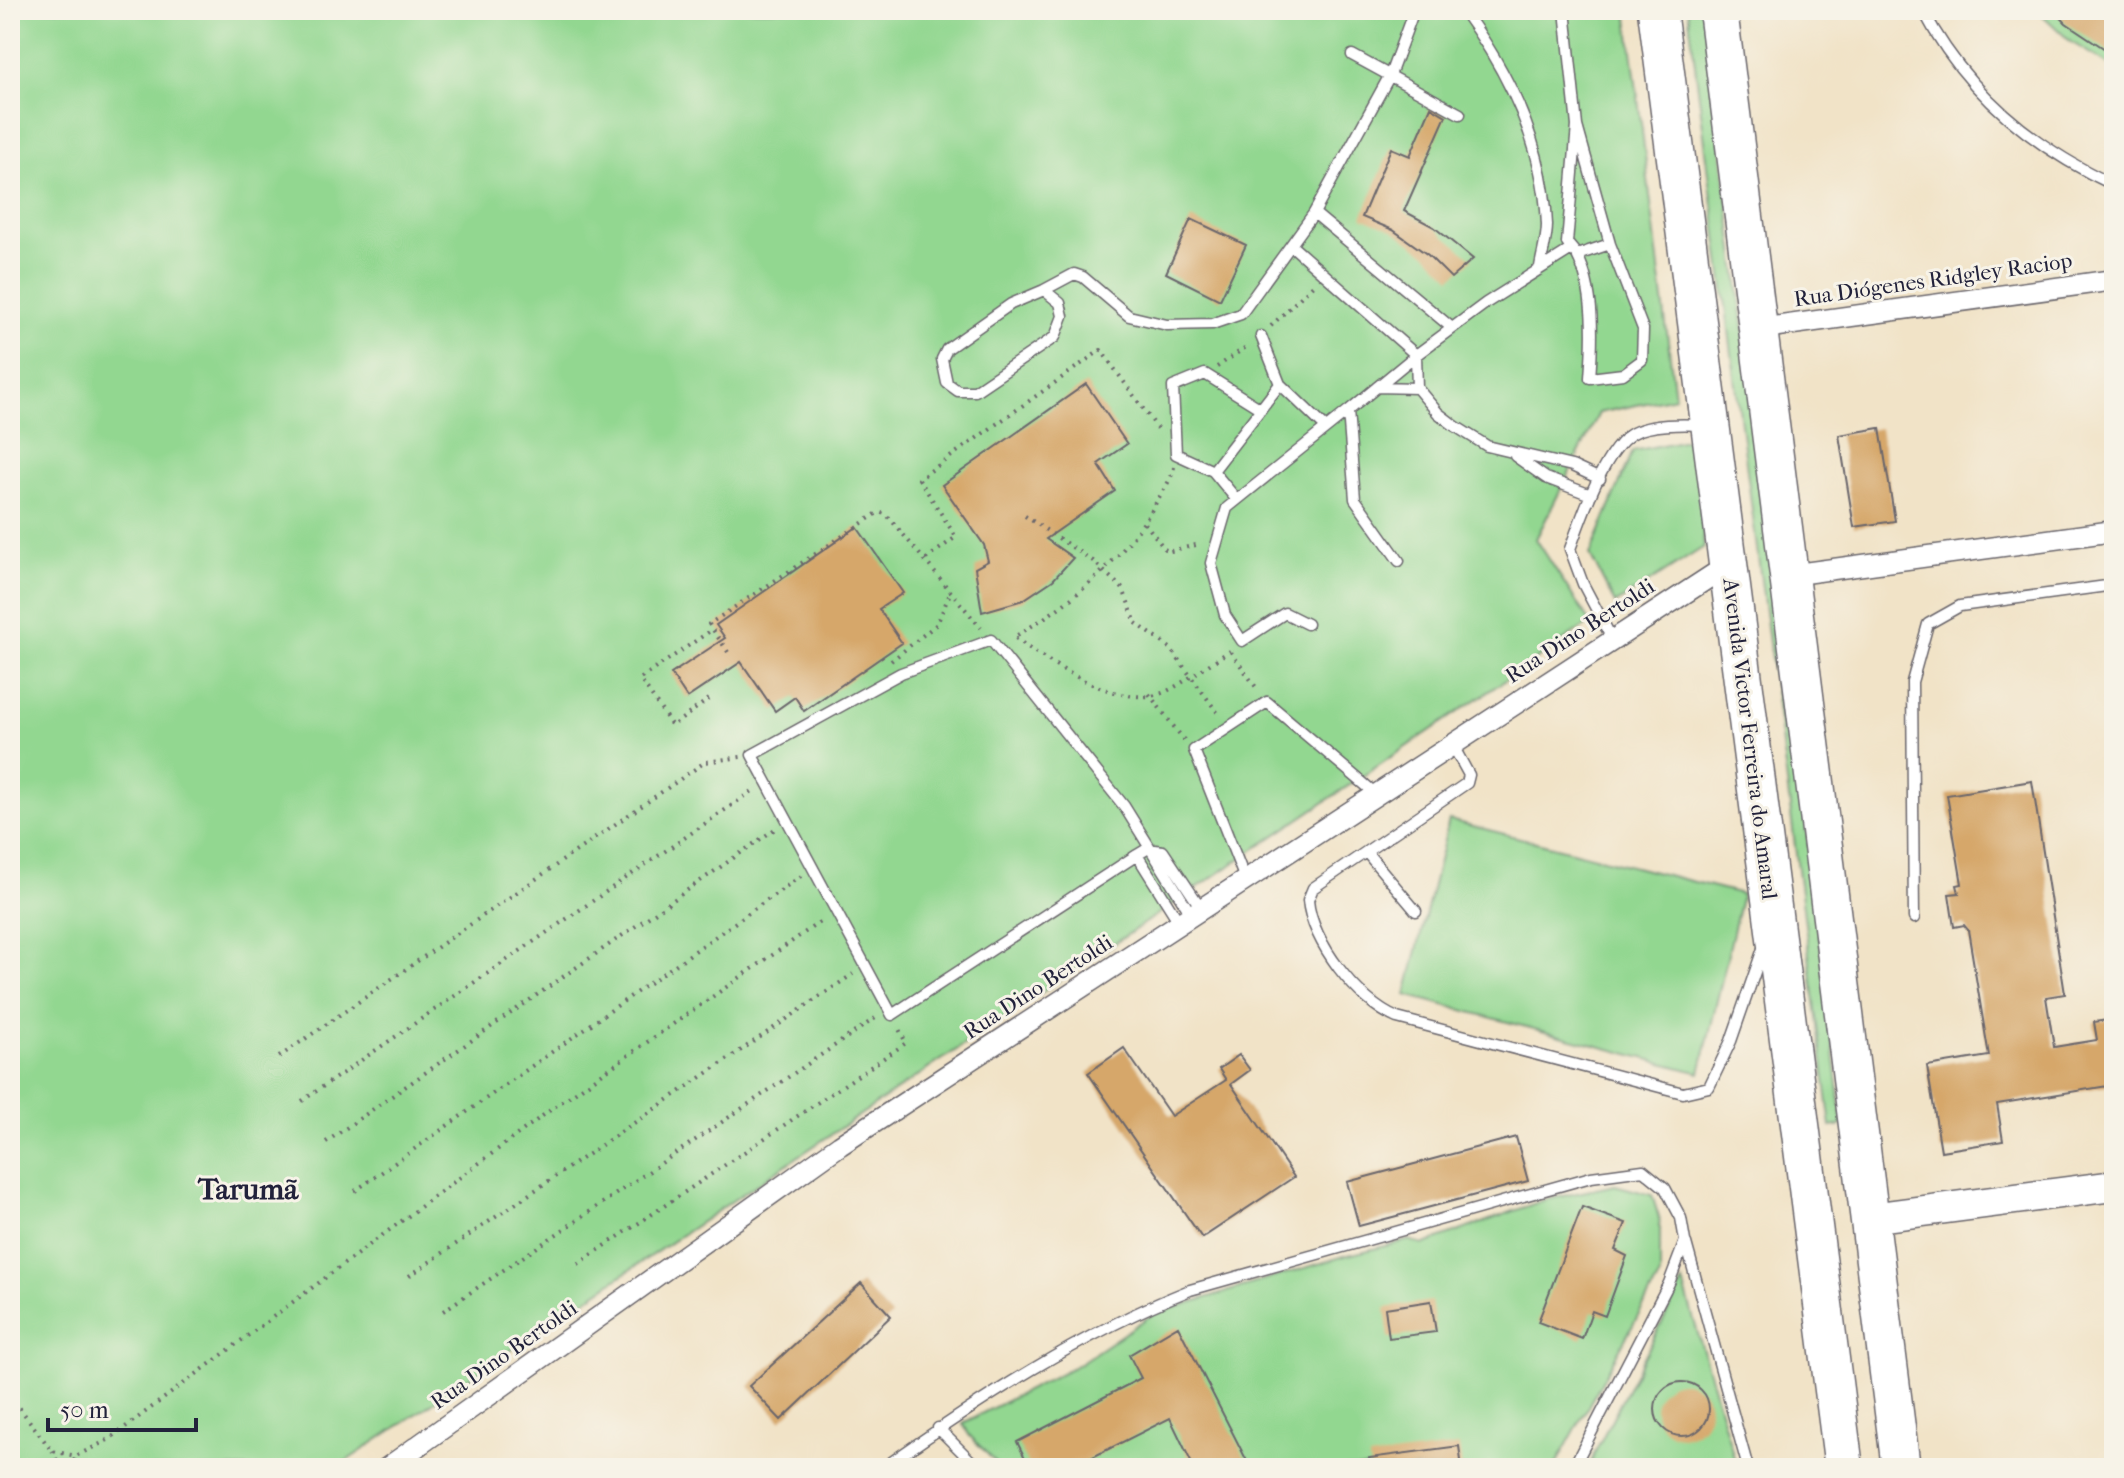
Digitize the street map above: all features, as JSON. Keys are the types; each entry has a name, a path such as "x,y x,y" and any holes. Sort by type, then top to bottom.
{"highway":[{"name":"Avenida Victor Ferreira do Amaral","path":"1657,10 1844,1468"},
{"path":"1718,10 1901,1468"},
{"path":"1826,1327 1838,1339 1855,1343 1872,1338 1883,1324"},
{"path":"1837,1413 1848,1398 1865,1391 1883,1395 1893,1405"}],"street":[{"name":"Rua Diógenes Ridgley Raciop","path":"1758,329 2114,280"},
{"path":"1789,575 2114,531"},
{"name":"Rua Dino Bertoldi","path":"397,1465 840,1145 1728,565"},
{"path":"1870,1218 2114,1186"}],"lane":[{"path":"1044,290 1060,303 1063,316 1055,337 975,391 958,391 947,383 942,359 947,349 1011,304 1074,274 1083,277 1129,316 1167,325 1212,324 1241,314 1314,213 1390,75 1414,10"},
{"path":"1463,10 1519,99 1534,145 1547,227 1540,267"},
{"path":"1565,10 1577,126 1575,177 1566,232 1587,282 1592,354 1590,378 1623,374 1642,360 1643,329 1610,244 1577,126"},
{"path":"1923,10 1963,70 2012,124 2066,161 2114,185"},
{"path":"1352,55 1460,114"},
{"path":"1314,213 1452,328"},
{"path":"1307,624 1285,613 1242,641 1225,615 1211,563 1227,508 1416,355 1540,267 1574,252 1610,244"},
{"path":"1292,246 1416,355 1417,388 1438,413 1455,426 1487,446 1540,457 1600,479"},
{"path":"1261,336 1280,384 1326,428"},
{"path":"1237,500 1213,471 1176,454 1173,387 1205,374 1261,409"},
{"path":"1213,471 1280,384"},
{"path":"1377,387 1417,388"},
{"path":"1348,411 1355,499 1399,561"},
{"path":"1612,639 1583,584 1570,549 1591,495 1617,447 1633,433 1710,425"},
{"path":"1514,454 1546,478 1591,495"},
{"path":"1914,918 1912,682 1928,624 1960,606 2114,585"},
{"path":"1191,915 1142,852 1124,806 991,640 901,673 752,755 890,1012 1142,852 1163,851 1191,915"},
{"path":"1245,879 1194,750 1267,702 1376,794"},
{"path":"1452,744 1469,775 1467,783 1313,888 1308,900 1316,930 1358,993 1373,1006 1397,1018 1683,1093 1709,1087 1731,1041 1759,951 1775,929"},
{"path":"1367,853 1416,911"},
{"path":"883,1468 938,1428 1133,1313 1190,1290 1591,1177 1643,1170 1665,1188 1681,1218 1748,1468"},
{"path":"1573,1468 1669,1283 1685,1241"},
{"path":"938,1428 978,1468"}],"path":[{"path":"926,559 956,537 919,479 1101,350 1176,454 1174,472 1145,523 1107,569 1062,608 1014,637 1077,680 1133,695 1164,692 1242,641"},
{"path":"728,652 709,624 879,512 887,515 926,559 991,640"},
{"path":"1025,516 1093,561 1123,589 1136,623 1170,648 1228,728"},
{"path":"1145,523 1167,552 1196,545 1211,563"},
{"path":"889,662 937,624 951,591"},
{"path":"709,699 672,726 640,679 713,629"},
{"path":"1230,651 1267,702"},
{"path":"1149,694 1194,750"},
{"path":"279,1057 705,762 752,755"},
{"path":"302,1101 766,782"},
{"path":"326,1142 787,820"},
{"path":"355,1191 813,868"},
{"path":"71,1468 76,1456 154,1409 296,1297 557,1105 836,910"},
{"path":"409,1276 865,966"},
{"path":"443,1311 890,1012 906,1043 578,1264"},
{"path":"10,1395 61,1468"},
{"path":"52,1451 76,1456"}],"green space":[{"path":"10,10 1627,10 1675,397 1599,413 1536,539 1590,623 336,1468 10,1468"},
{"path":"1688,10 1704,10 1843,1125 1831,1127"},
{"path":"2037,10 2114,10 2114,68 2071,42"},
{"path":"1695,438 1704,547 1615,604 1590,555 1633,451"},
{"path":"1449,820 1742,894 1700,1073 1406,995"},
{"path":"1615,1185 1652,1195 1660,1221 1660,1276 1554,1468 1001,1468 969,1435 963,1423 1077,1365 1153,1314 1348,1255 1410,1240 1422,1245 1544,1200"},
{"path":"1683,1282 1737,1468 1589,1468 1596,1450"}],"building":[{"path":"2054,10 2114,10 2114,55 2066,23"},
{"path":"1431,107 1446,116 1404,211 1434,227 1473,259 1451,278 1428,255 1393,230 1362,217 1391,148 1410,156"},
{"path":"1191,219 1246,245 1220,300 1166,273"},
{"path":"1086,384 1127,444 1098,464 1115,491 1046,539 1073,558 1053,580 1023,600 982,612 975,568 988,561 984,545 942,485"},
{"path":"1880,428 1895,521 1854,527 1839,435"},
{"path":"857,527 903,593 879,609 902,643 804,711 795,697 775,711 741,662 687,698 671,674 725,638 716,625"},
{"path":"2032,781 2065,994 2046,997 2054,1047 2097,1040 2094,1022 2114,1019 2114,1085 1997,1104 2003,1141 1941,1151 1927,1066 1989,1056 1968,930 1964,925 1954,927 1949,894 1959,893 1957,885 1962,884 1947,795"},
{"path":"1124,1048 1171,1116 1226,1080 1219,1069 1239,1055 1250,1070 1231,1084 1294,1177 1202,1238 1088,1073"},
{"path":"1516,1137 1528,1181 1359,1226 1347,1182"},
{"path":"1582,1207 1626,1223 1615,1250 1627,1256 1605,1316 1592,1311 1582,1339 1538,1322"},
{"path":"861,1283 891,1316 781,1420 749,1386"},
{"path":"1431,1301 1436,1332 1389,1338 1385,1308"},
{"path":"1178,1326 1247,1461 1234,1468 1194,1468 1170,1418 1071,1468 1030,1468 1017,1442 1141,1378 1129,1355"},
{"path":"1682,1382 1701,1390 1709,1409 1701,1428 1682,1436 1663,1428 1655,1409 1663,1390"},
{"path":"1459,1446 1462,1468 1370,1468 1369,1458"}],"district":[{"name":"Tarumã","path":"248,1189"}]}
